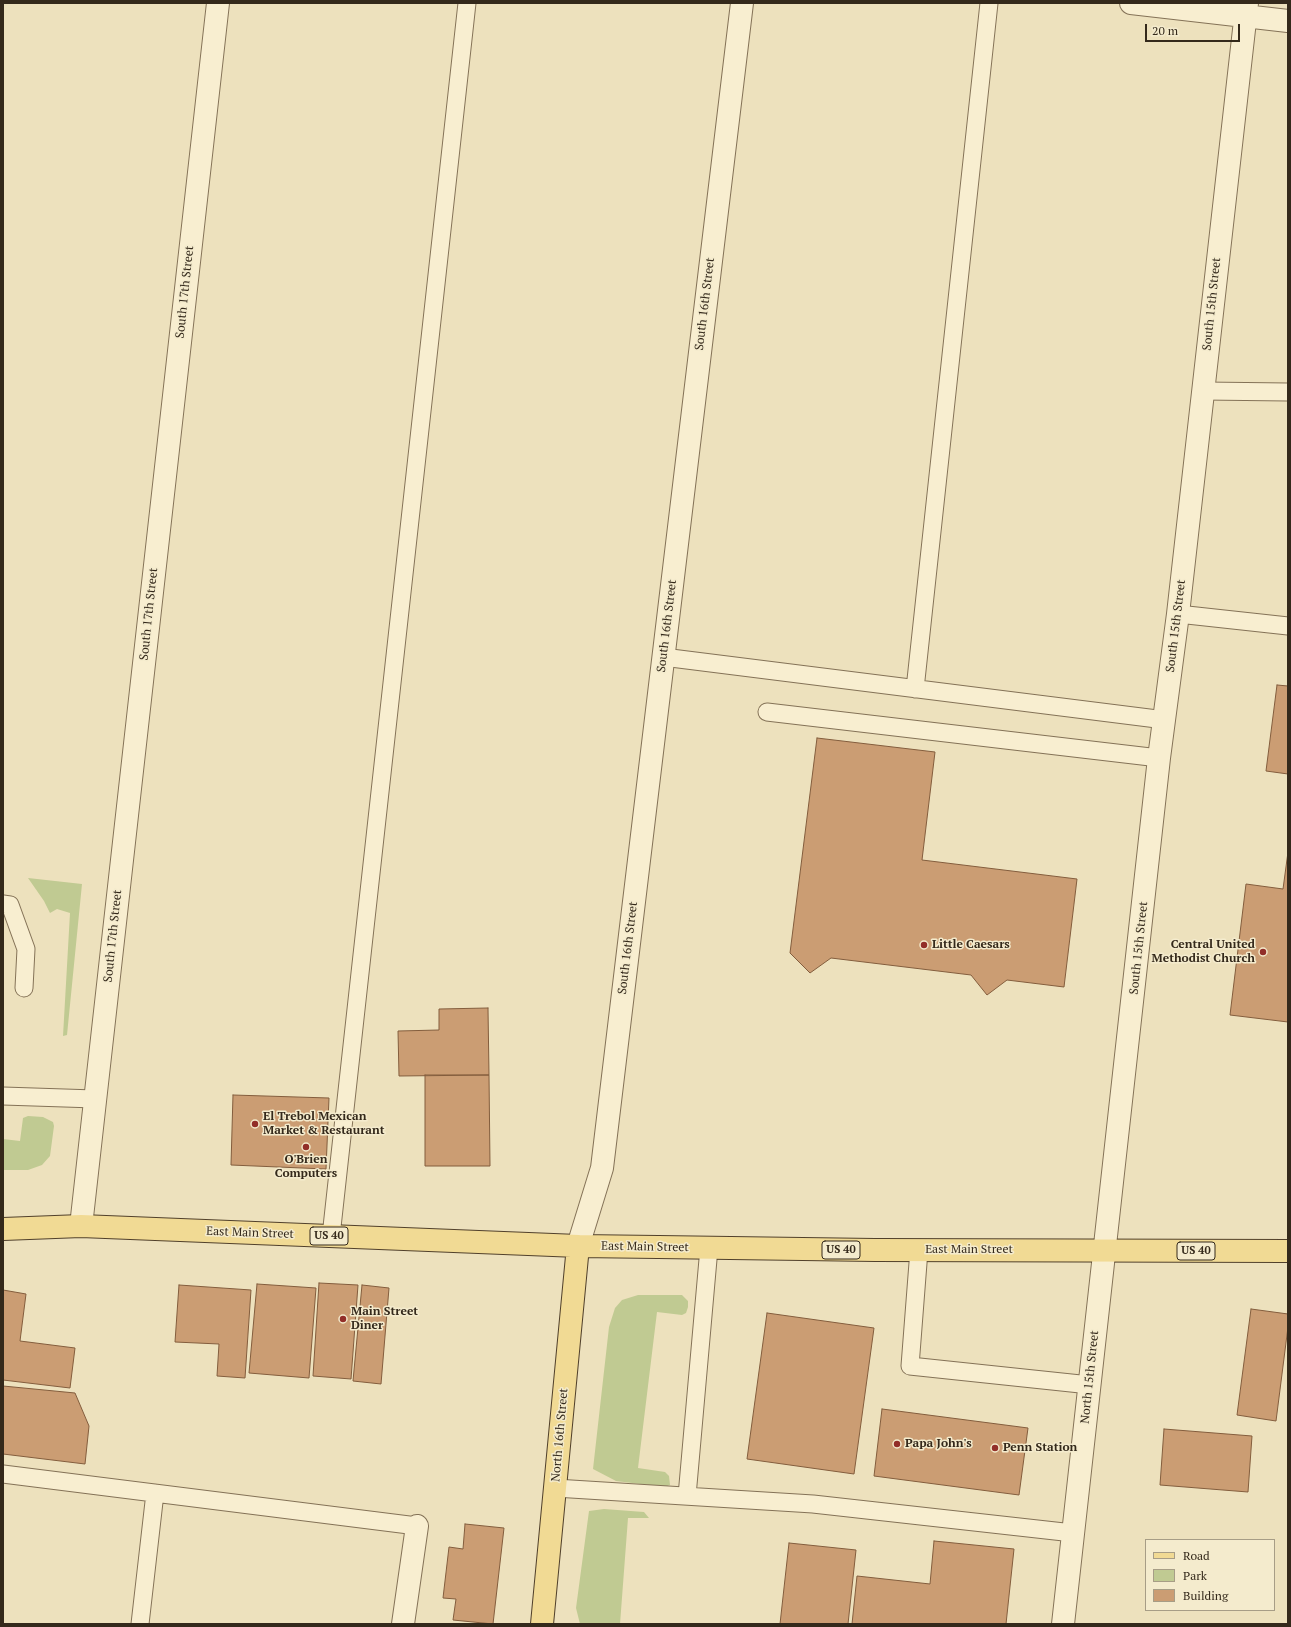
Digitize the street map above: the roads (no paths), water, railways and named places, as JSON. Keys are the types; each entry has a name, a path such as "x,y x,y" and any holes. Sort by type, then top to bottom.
{"main road":[{"name":"East Main Street","path":"3,1229 81,1226 578,1246 919,1250 1288,1251"},
{"name":"North 16th Street","path":"542,1624 578,1246"}],"street":[{"name":"South 17th Street","path":"81,1226 218,3"},
{"name":"South 16th Street","path":"578,1246 602,1168 742,3"},
{"path":"1131,3 1246,10 1288,21"},
{"name":"South 15th Street","path":"1105,1250 1246,10"},
{"name":"North 15th Street","path":"1063,1624 1105,1250"},
{"path":"403,1624 416,1526"}],"lane":[{"path":"331,1236 467,3"},
{"path":"915,689 989,3"},
{"path":"1203,391 1288,392"},
{"path":"1178,614 1288,626"},
{"path":"663,657 1165,720"},
{"path":"767,712 1160,758"},
{"path":"3,904 10,905 26,950 24,988"},
{"path":"3,1096 95,1099"},
{"path":"686,1496 709,1248"},
{"path":"919,1250 910,1366 1090,1385"},
{"path":"3,1474 416,1526"},
{"path":"555,1488 813,1504 1073,1533"},
{"path":"140,1624 155,1493"}],"place":[{"name":"Little Caesars","path":"924,945"},
{"name":"Central United Methodist Church","path":"1263,952"},
{"name":"El Trebol Mexican Market & Restaurant","path":"255,1124"},
{"name":"O'Brien Computers","path":"306,1147"},
{"name":"Main Street Diner","path":"343,1319"},
{"name":"Papa John's","path":"897,1444"},
{"name":"Penn Station","path":"995,1448"}]}
